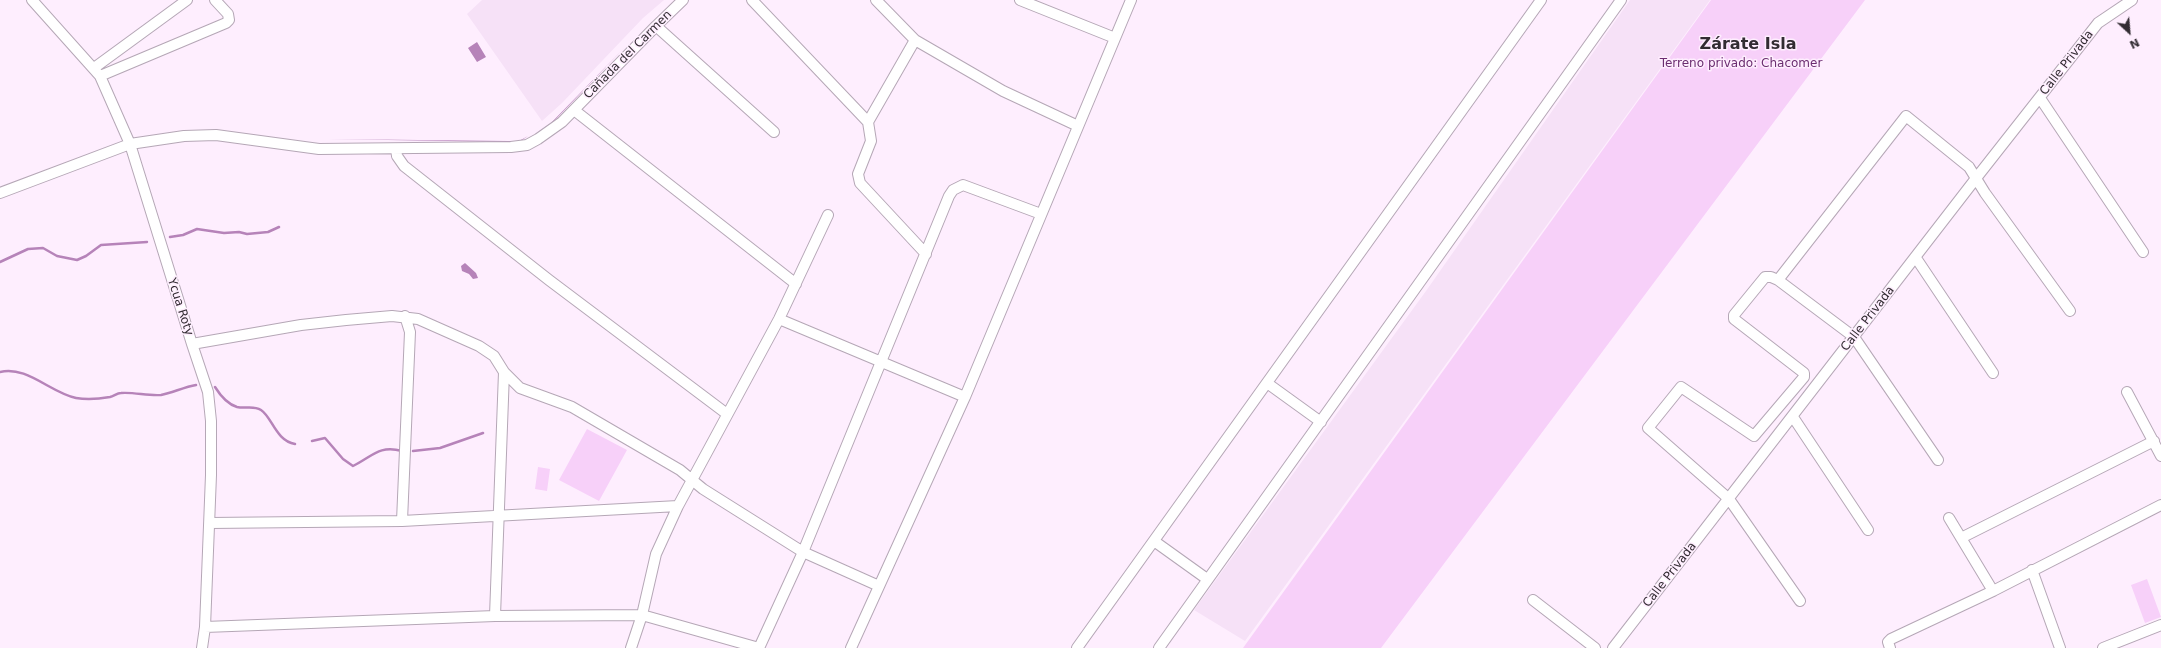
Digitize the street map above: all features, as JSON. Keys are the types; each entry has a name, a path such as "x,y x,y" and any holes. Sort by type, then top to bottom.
{"street":[{"name":"Ycua Roty","path":"32,0 97,72 130,144 208,392 211,421 210,523 205,627 202,648"},
{"path":"97,72 187,0"},
{"path":"97,72 226,23 229,20 228,14 215,0"},
{"name":"Cañada del Carmen","path":"0,193 130,144 170,137 216,135 319,149 518,147 538,139 574,110 683,0"},
{"path":"752,0 868,122 872,141 858,174 860,182 926,254"},
{"path":"876,0 915,40 1004,92 1078,126"},
{"path":"1020,0 1115,38"},
{"path":"850,648 965,397 1131,0"},
{"path":"1077,648 1541,0"},
{"path":"1159,648 1621,0"},
{"name":"Calle Privada","path":"1613,648 2098,23 2132,0"},
{"path":"656,26 774,132"},
{"path":"868,122 915,40"},
{"path":"2040,98 2143,252"},
{"path":"574,110 796,284"},
{"path":"1778,280 1905,117 1910,118 1963,162 1977,177 1985,193 2070,311"},
{"path":"396,149 397,156 404,166 549,280 727,414"},
{"path":"205,627 495,616 642,615 759,648 803,552 882,363 949,196 953,190 963,185 1041,214"},
{"path":"631,648 642,615 656,554 692,479 779,319 828,215"},
{"path":"1916,258 1993,373"},
{"path":"1800,601 1729,499 1648,427 1679,388 1682,387 1752,436 1757,434 1805,375 1733,317 1765,277 1771,277 1778,280 1854,337 1938,460"},
{"path":"402,521 410,337 410,332 404,316"},
{"path":"192,344 301,325 404,316 418,319 479,346 494,356 504,372 520,388 572,407 680,470 703,489 803,552 879,586"},
{"path":"779,319 965,397"},
{"path":"495,616 504,372"},
{"path":"1267,383 1321,422"},
{"path":"2127,392 2161,456"},
{"path":"1793,417 1868,530"},
{"path":"1961,538 2154,441"},
{"path":"1890,648 1888,642 1891,639 1992,591 2161,505"},
{"path":"210,523 402,521 678,506"},
{"path":"1949,518 1992,591"},
{"path":"1154,541 1207,579"},
{"path":"2032,570 2060,648"},
{"path":"1533,600 1595,648"},
{"path":"2103,648 2161,625"}],"shaded area":[{"path":"482,0 664,0 643,18 562,103 542,121 467,14"},
{"path":"1630,0 1710,0 1245,641 1194,610 1426,291"},
{"path":"477,42 486,57 477,62 468,48"},
{"path":"625,47 552,123 535,134 551,123"},
{"path":"528,136 519,142 328,139 519,141"},
{"path":"465,263 476,273 478,278 473,279 469,274 462,271 461,266"}],"green space":[{"name":"Terreno privado: Chacomer","path":"1711,0 1865,0 1381,648 1243,648"},
{"path":"587,429 627,450 599,501 559,480"},
{"path":"538,467 550,469 547,491 535,489"},
{"path":"2147,579 2161,617 2145,623 2131,585"}],"waterway":[{"path":"170,237 183,235 197,229 224,233 239,232 247,234 268,232 279,227"},
{"path":"0,262 28,249 43,248 57,256 77,260 86,256 101,245 147,242"},
{"path":"0,372 19,372 38,380 57,391 76,398 84,399 106,398 118,393 161,395 196,385"},
{"path":"215,387 224,399 233,406 261,410 265,413 279,434 289,442 295,444"},
{"path":"413,451 440,448 483,433"},
{"path":"312,441 325,438 343,459 353,466 382,450 387,449 402,451"}],"district":[{"name":"Zárate Isla","path":"1748,45"}]}
